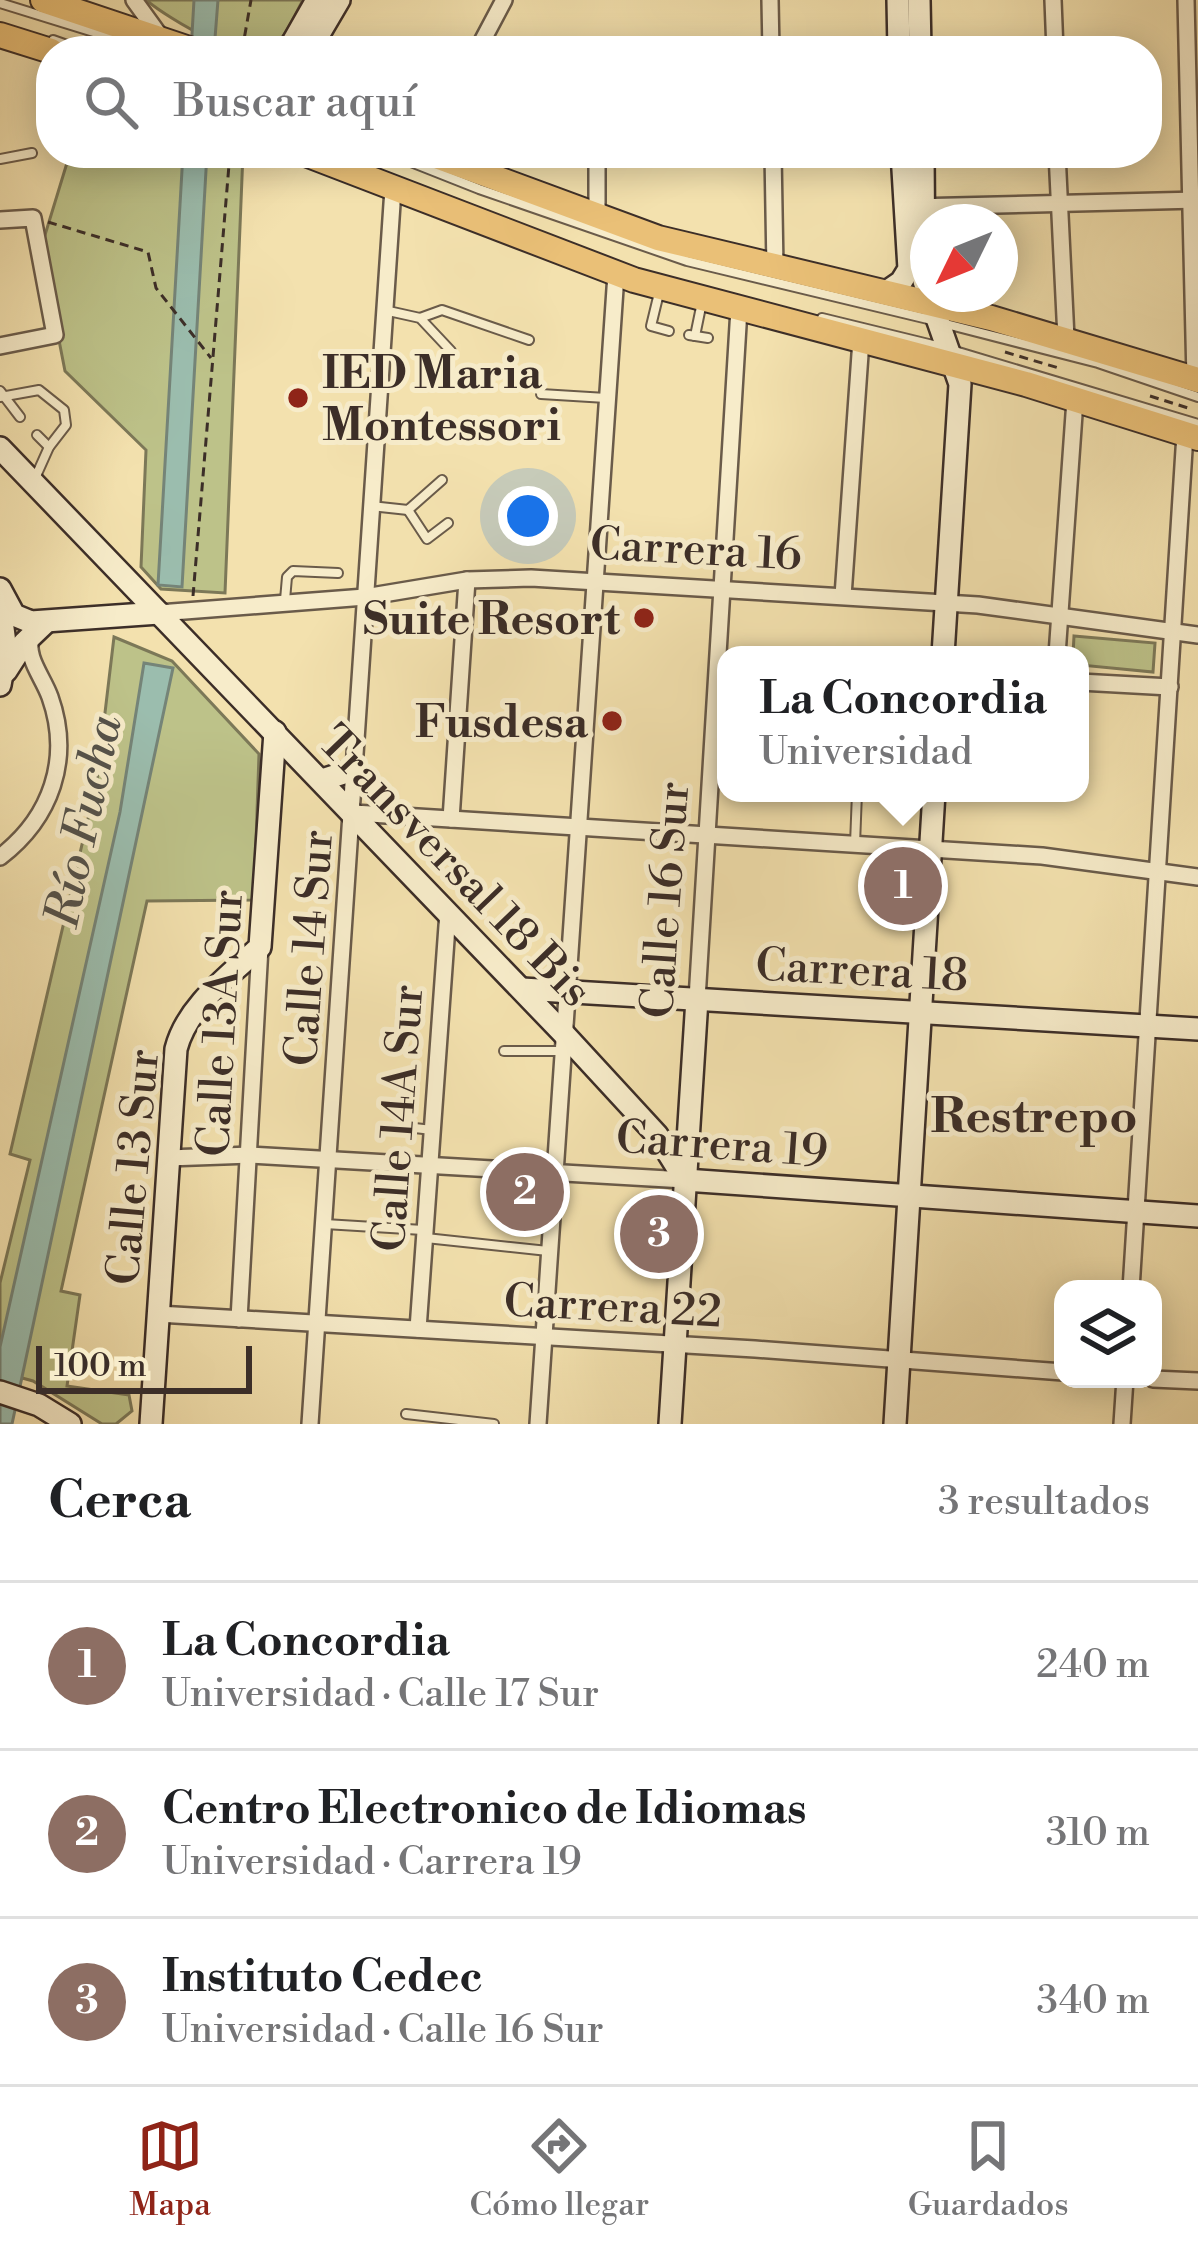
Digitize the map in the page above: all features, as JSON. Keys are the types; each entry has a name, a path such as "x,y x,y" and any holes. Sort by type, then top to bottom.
{"main road":[{"path":"43,0 145,36"},
{"path":"0,35 36,46"},
{"path":"340,168 661,288 862,340 951,357 1075,400 1194,432"},
{"path":"468,168 673,242 885,293 934,313 1066,338 1197,386"}],"street":[{"path":"134,0 165,36"},
{"path":"296,36 316,0"},
{"path":"318,36 339,0"},
{"path":"485,36 504,0"},
{"path":"770,0 771,36"},
{"path":"898,0 899,36"},
{"path":"919,0 920,36"},
{"path":"1054,0 1055,36"},
{"path":"1186,0 1197,386"},
{"path":"597,168 597,217"},
{"path":"773,168 775,268"},
{"path":"905,168 912,204"},
{"path":"914,204 920,168"},
{"path":"1057,168 1066,338"},
{"name":"Calle 14 Sur","path":"310,1424 329,1159 363,807 365,597 393,189"},
{"path":"1018,206 1194,201"},
{"path":"0,220 33,218 55,335 0,346"},
{"path":"885,293 901,282 910,253"},
{"path":"538,1424 616,274"},
{"name":"Calle 16 Sur","path":"718,646 732,342 739,309"},
{"path":"934,313 960,385 944,646"},
{"path":"843,596 862,340"},
{"path":"1058,646 1075,400"},
{"path":"1131,1280 1173,632 1194,432"},
{"name":"Transversal 18 Bis","path":"0,448 315,773 363,807 563,1042 657,1135 686,1180"},
{"path":"451,819 467,580"},
{"name":"Carrera 16","path":"39,628 365,597 467,580 595,580 946,603 1198,635"},
{"path":"0,589 19,619 39,628"},
{"path":"1,620 6,651 2,681"},
{"path":"0,857 41,817 56,766 55,714 29,652 39,628"},
{"path":"2,681 39,628"},
{"path":"2,681 21,668 39,672"},
{"name":"Calle 16 Sur","path":"670,1424 717,670"},
{"path":"1089,682 1170,687"},
{"name":"Calle 13A Sur","path":"239,1318 274,732"},
{"path":"272,784 286,768 364,777"},
{"path":"896,1424 934,802"},
{"path":"363,807 451,819 931,849 1158,869 1198,877"},
{"name":"Calle 14A Sur","path":"418,1329 448,912"},
{"name":"Calle 13 Sur","path":"148,1420 178,1040 201,1004 260,946"},
{"name":"Carrera 18","path":"522,989 1198,1029"},
{"name":"Carrera 19","path":"168,1158 251,1155 554,1170 1198,1216"},
{"name":"Carrera 22","path":"158,1314 1054,1371"},
{"path":"1162,1380 1198,1382"},
{"path":"1122,1424 1124,1388"},
{"path":"0,1393 23,1399 70,1424"}],"lane":[{"path":"0,3 133,36"},
{"path":"0,24 38,36"},
{"path":"0,159 32,153"},
{"path":"376,168 673,281 951,357 1194,432"},
{"path":"426,168 687,261 934,313 1098,363 1197,386"},
{"path":"661,288 651,326 669,331"},
{"path":"703,299 692,335 708,338"},
{"path":"384,310 420,319 451,351"},
{"path":"420,319 442,310 529,340"},
{"path":"1,395 39,390 64,410 66,425 49,447 34,484"},
{"path":"541,394 608,398"},
{"path":"1,395 20,417"},
{"path":"37,435 49,447"},
{"path":"371,506 408,510 442,480"},
{"path":"408,510 427,539 448,523"},
{"path":"285,602 287,577 293,571 338,573"},
{"path":"855,844 857,802"},
{"path":"504,1052 563,1042"},
{"path":"407,1092 406,1127 432,1130"},
{"path":"325,1224 549,1251"},
{"path":"406,1414 494,1424"}],"path":[{"path":"245,36 251,0"},
{"path":"192,610 229,168"},
{"path":"33,218 148,252 156,288 212,360"},
{"path":"1001,351 1062,369"},
{"path":"1150,396 1198,411"},
{"path":"363,807 364,777"}],"green space":[{"path":"146,0 303,0 283,36 204,36"},
{"path":"65,168 242,168 225,593 161,589 141,567 146,450 65,371 41,248"},
{"path":"1074,636 1155,643 1153,672 1089,666 1089,646 1073,646"},
{"path":"114,637 172,661 259,754 254,900 147,901 61,1291 80,1295 67,1386 129,1395 132,1411 116,1424 102,1424 33,1381 0,1372 0,1283 30,1160 10,1154 97,780"}],"shaded area":[{"path":"194,0 218,0 215,36 192,36"},
{"path":"182,168 206,168 182,587 158,585"},
{"path":"144,663 173,668 12,1424 0,1424 0,1347 120,812"}],"place":[{"name":"IED Maria Montessori","path":"298,398"},
{"name":"Suite Resort","path":"644,618"},
{"name":"Fusdesa","path":"612,721"},
{"name":"La Concordia","path":"903,886"},
{"name":"Centro Electronico de Idiomas","path":"525,1192"},
{"name":"Instituto Cedec","path":"659,1234"}],"district":[{"name":"Restrepo","path":"1034,1115"}],"water label":[{"name":"Río Fucha","path":"82,821"}]}
